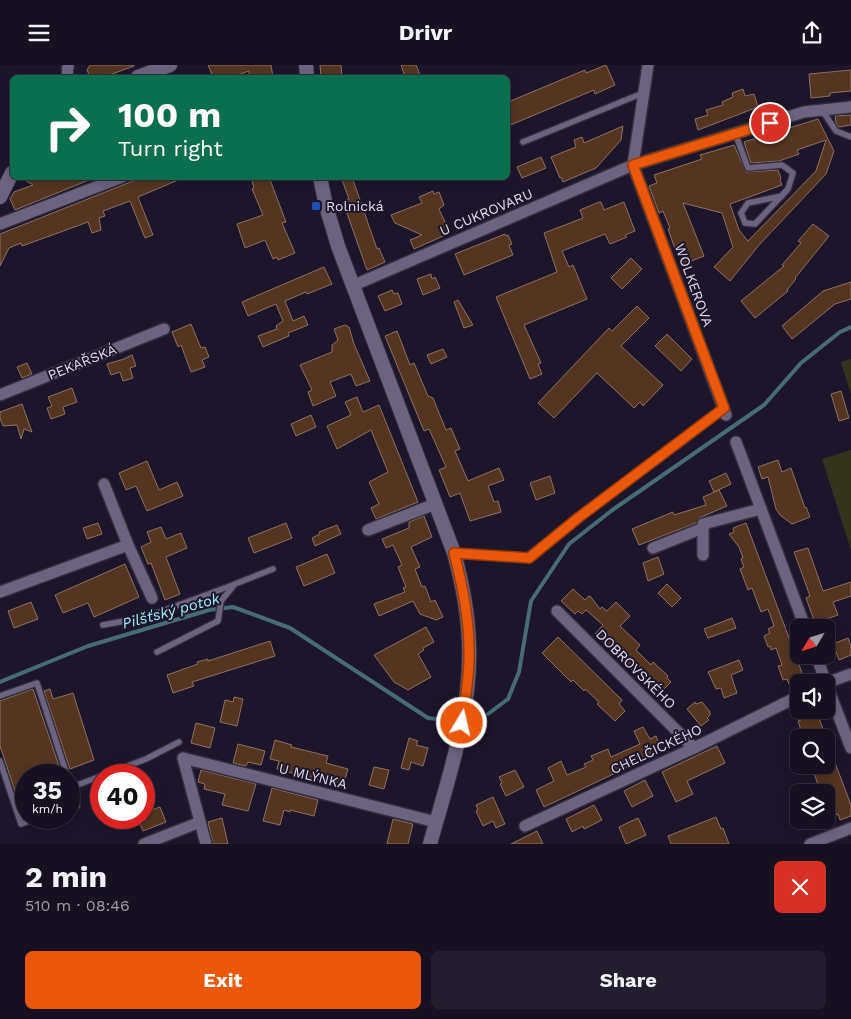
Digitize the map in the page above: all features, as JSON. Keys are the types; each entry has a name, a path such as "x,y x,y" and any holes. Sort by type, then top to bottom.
{"street":[{"path":"143,75 170,65"},
{"path":"633,165 648,65"},
{"name":"U CUKROVARU","path":"352,286 633,165 804,112 851,107"},
{"name":"WOLKEROVA","path":"633,165 725,412"},
{"path":"0,197 10,177"},
{"path":"0,224 114,180"},
{"path":"321,180 326,206 352,286 436,504 454,553 463,587 468,621 468,683 462,723 430,844"},
{"name":"PEKAŘSKÁ","path":"0,395 164,329"},
{"path":"736,442 803,619"},
{"path":"104,484 128,545 152,598"},
{"path":"368,530 436,504"},
{"path":"703,555 703,524 761,509"},
{"path":"653,549 703,528"},
{"path":"0,593 128,545"},
{"name":"DOBROVSKÉHO","path":"557,611 694,748"},
{"path":"835,680 851,674"},
{"name":"CHELČICKÉHO","path":"525,827 790,701"},
{"path":"835,706 851,748"},
{"name":"U MLÝNKA","path":"200,823 183,759 436,822"},
{"path":"144,844 200,823 206,844"},
{"path":"810,844 851,828"}],"lane":[{"path":"523,142 643,93"},
{"path":"822,110 836,131 851,137"},
{"path":"735,133 748,168 782,165 794,173 788,189 782,196 755,224 744,223 741,213 748,203 782,196"},
{"path":"454,553 529,558 578,518 725,412"},
{"path":"103,625 146,617 235,585 273,569"},
{"path":"157,652 218,621 221,601 235,585"},
{"path":"0,696 37,683 64,764"},
{"path":"133,764 179,742"},
{"path":"0,761 15,806"}],"green space":[{"path":"851,359 851,395 841,362"},
{"path":"851,450 851,550 822,459"}],"building":[{"path":"90,65 134,65 109,75 89,75 87,70"},
{"path":"208,65 271,65 273,75 249,75 249,71 238,75 212,75"},
{"path":"320,65 341,65 342,75 321,75"},
{"path":"401,65 416,65 420,75 404,75"},
{"path":"606,65 615,85 595,94 594,90 510,125 510,101 585,70 586,73"},
{"path":"851,70 851,91 830,93 830,96 811,98 809,74"},
{"path":"743,89 745,96 754,94 758,107 698,130 695,119 708,115 706,110 723,105 722,102 733,97 732,93"},
{"path":"851,115 851,125 839,127 836,123 835,116"},
{"path":"818,119 834,151 826,174 759,245 730,281 714,267 733,247 722,213 683,203 704,256 684,264 678,248 675,249 668,229 670,228 663,211 659,213 649,186 657,183 654,175 702,159 700,155 734,145 746,172 778,170 782,185 730,204 739,230 748,241 816,171 826,140 797,150 799,154 779,161 751,163 744,142"},
{"path":"623,126 621,140 596,168 563,182 551,157 576,147 574,140 582,137 584,143"},
{"path":"541,157 546,168 522,178 517,167"},
{"path":"25,180 89,180 15,210 10,199 14,192 33,185"},
{"path":"135,180 178,180 138,197 153,235 145,238 130,201 103,211 105,216 99,218 101,230 92,233 88,222 22,246 21,243 9,248 0,266 0,234"},
{"path":"270,180 286,222 282,223 295,253 278,260 277,257 273,259 265,240 245,248 237,224 263,215 252,189 254,188 252,181"},
{"path":"342,180 353,180 377,249 379,248 385,262 367,270 343,202 349,199"},
{"path":"433,191 434,194 439,192 444,205 439,209 450,233 414,249 410,240 422,235 395,223 391,215 422,203 419,197"},
{"path":"601,202 604,210 624,202 635,231 625,235 627,237 610,244 605,234 562,251 569,267 573,265 587,299 524,325 541,363 538,364 542,374 530,379 496,297 557,272 544,233 583,218 580,210"},
{"path":"813,224 829,236 795,278 788,291 755,318 741,301 784,266 782,265 801,243 798,241"},
{"path":"505,234 506,236 508,235 512,244 509,245 513,255 464,275 455,254"},
{"path":"631,258 642,269 622,289 611,278"},
{"path":"324,267 332,284 285,301 293,321 304,316 308,325 288,333 289,336 263,347 258,336 277,329 276,326 283,321 276,304 248,316 242,302"},
{"path":"431,274 432,279 435,277 440,288 423,295 417,279"},
{"path":"851,282 851,299 835,304 792,339 782,326 823,291"},
{"path":"392,290 394,294 398,293 402,304 385,311 378,296"},
{"path":"458,300 473,325 464,328 454,302"},
{"path":"637,306 649,318 621,346 663,385 643,406 640,402 634,408 597,373 554,418 538,403 609,328 612,331"},
{"path":"191,324 201,348 205,347 209,357 202,360 205,367 191,372 181,345 178,347 172,332"},
{"path":"345,325 349,327 354,344 370,381 356,386 351,374 330,382 336,396 313,406 308,392 312,390 300,365 332,352 332,345 338,340 334,329"},
{"path":"397,331 410,365 414,363 428,396 433,398 446,430 451,428 460,449 455,451 468,481 499,468 504,480 488,486 494,502 498,501 501,512 470,521 460,493 450,497 439,470 446,467 429,429 424,431 385,336"},
{"path":"667,334 692,359 681,371 655,346"},
{"path":"443,349 447,357 431,364 427,355"},
{"path":"132,355 136,366 130,368 133,378 123,381 120,372 111,375 107,364"},
{"path":"27,363 32,374 22,378 17,367"},
{"path":"72,388 77,402 63,407 65,414 51,419 47,408 52,406 48,397"},
{"path":"841,391 849,418 839,421 831,394"},
{"path":"357,397 363,412 379,405 418,502 376,519 371,508 379,504 369,482 388,472 371,430 337,449 327,426 351,415 345,402"},
{"path":"22,404 32,432 24,429 21,439 17,425 3,426 0,412"},
{"path":"311,415 316,427 296,436 291,424"},
{"path":"778,460 782,472 791,468 810,517 792,524 780,515 776,509 768,477 762,479 758,467"},
{"path":"147,461 159,490 177,482 183,496 147,511 136,486 126,490 119,473"},
{"path":"726,473 731,484 714,492 709,481"},
{"path":"550,476 555,493 536,500 530,483"},
{"path":"719,490 727,506 699,518 696,523 639,545 632,529 673,512 674,515 706,505 703,497"},
{"path":"424,516 432,537 411,547 420,567 415,569 422,587 425,586 431,602 435,600 443,617 436,620 420,614 413,601 379,616 374,604 405,592 403,588 406,587 398,567 402,565 393,545 386,548 382,539 409,528 409,522"},
{"path":"98,523 102,534 87,539 83,528"},
{"path":"286,523 292,538 254,553 248,538"},
{"path":"746,523 790,641 790,664 799,664 803,674 790,674 789,684 787,679 783,680 778,666 782,665 776,648 771,650 770,646 768,647 764,636 770,633 768,629 774,626 768,609 761,612 752,588 748,590 740,569 744,567 741,559 743,558 739,547 729,534 734,532 733,528"},
{"path":"337,525 341,534 315,546 312,538 320,534 319,532"},
{"path":"161,527 166,539 181,533 187,548 166,557 180,594 165,600 151,563 148,564 141,547 151,542 147,532"},
{"path":"808,548 823,591 851,582 851,596 833,602 838,615 826,619 814,619 806,598 810,596 794,552"},
{"path":"327,554 335,573 304,586 296,567"},
{"path":"658,557 664,574 648,581 643,563"},
{"path":"125,564 139,597 94,617 88,603 63,613 55,595"},
{"path":"667,584 681,598 672,607 658,593"},
{"path":"573,589 585,600 589,596 591,597 600,609 602,607 607,611 616,602 630,616 620,626 640,645 636,650 651,665 653,662 668,676 667,678 671,682 658,695 595,634 603,625 586,610 582,614 578,611 575,614 561,601"},
{"path":"31,602 38,619 14,628 8,611"},
{"path":"732,618 736,628 708,638 704,629"},
{"path":"426,627 434,642 423,648 424,650 418,654 431,677 408,690 394,682 374,655"},
{"path":"558,637 622,700 619,704 625,711 615,721 597,704 599,702 573,680 571,682 542,653"},
{"path":"848,638 851,646 851,655 839,660 835,643"},
{"path":"270,641 275,656 192,682 194,686 173,693 167,675 198,664 197,662 208,659 208,661"},
{"path":"739,660 743,670 731,675 737,693 724,698 721,688 716,689 708,672"},
{"path":"33,689 58,764 15,764 15,791 0,746 0,701"},
{"path":"50,689 53,699 73,693 94,760 80,765 68,764 44,691"},
{"path":"234,697 243,699 237,726 220,722 225,700 233,702"},
{"path":"695,702 696,704 702,702 710,712 707,718 709,720 701,726 687,709"},
{"path":"819,719 823,729 800,729 798,721"},
{"path":"196,723 215,728 210,748 191,743"},
{"path":"643,727 650,739 656,736 662,751 544,807 536,790 554,781 548,768 561,761 567,775 586,767 584,764 593,760 591,756 608,749 611,757 640,744 634,731"},
{"path":"409,738 418,741 416,745 428,748 423,766 411,762 409,770 401,768"},
{"path":"275,740 292,745 291,747 328,756 326,763 348,769 343,786 277,769 279,761 270,759"},
{"path":"238,744 265,751 261,765 248,762 246,766 233,763"},
{"path":"717,746 725,763 687,781 693,794 676,802 662,772"},
{"path":"835,763 851,805 851,816 840,820 838,814 835,815 835,784 818,784 814,774 835,774"},
{"path":"374,767 389,770 384,789 369,785"},
{"path":"201,770 256,784 248,811 222,805 225,794 204,789 205,784 198,782"},
{"path":"515,770 524,787 506,796 499,777"},
{"path":"645,780 653,796 632,807 624,791"},
{"path":"272,788 318,800 314,816 284,810 280,825 263,821"},
{"path":"493,797 505,824 496,828 493,821 483,826 476,811 478,810 476,805"},
{"path":"594,805 602,820 584,829 583,826 572,832 566,819"},
{"path":"160,807 166,822 155,826 155,809"},
{"path":"716,817 721,829 723,828 729,844 671,844 668,836"},
{"path":"222,818 228,844 213,844 208,822"},
{"path":"638,818 646,835 626,844 619,827"},
{"path":"393,819 413,824 408,844 387,844"},
{"path":"537,831 543,844 511,844"}],"waterway":[{"name":"Pilšťský potok","path":"488,714 508,699 519,672 531,601 569,544 611,511 764,405 801,363 840,332 851,327"},
{"name":"Pilšťský potok","path":"0,682 88,646 209,610 233,607 290,628 428,718 445,720"}],"place":[{"name":"Rolnická","path":"316,206"}],"route":[{"path":"462,723 468,683 469,642 463,587 454,553 529,558 578,518 724,408 633,165 770,123"}]}
